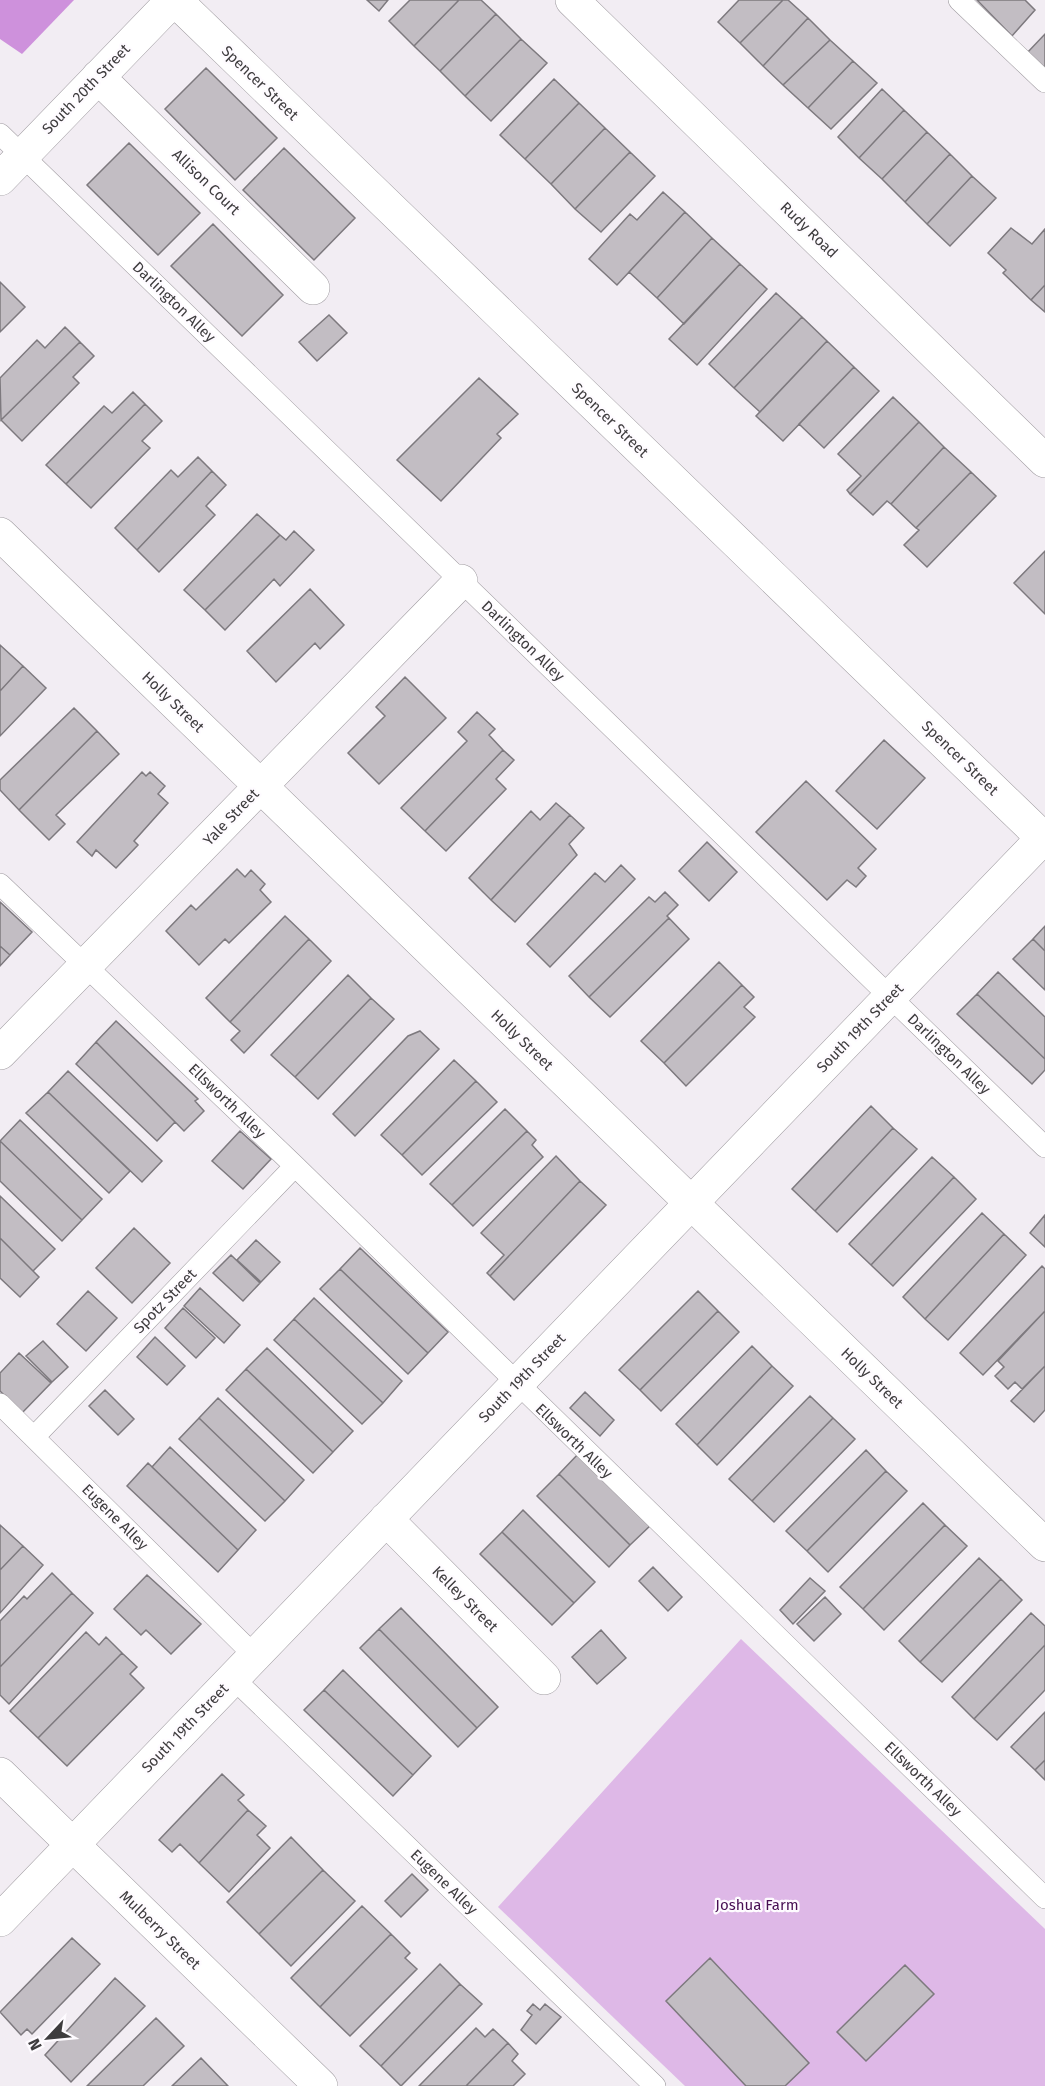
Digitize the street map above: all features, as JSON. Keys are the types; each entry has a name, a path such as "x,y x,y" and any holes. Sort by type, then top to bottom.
{"street":[{"name":"South 20th Street","path":"0,179 11,145 98,77 174,0"},
{"name":"Spencer Street","path":"174,0 1044,838"},
{"name":"Rudy Road","path":"572,0 1045,461"},
{"name":"Allison Court","path":"98,77 313,288"},
{"name":"Holly Street","path":"0,534 1045,1545"},
{"name":"Yale Street","path":"0,1053 461,581"},
{"name":"South 19th Street","path":"0,1920 1044,838"},
{"name":"Kelley Street","path":"386,1519 544,1678"},
{"name":"Mulberry Street","path":"0,1774 321,2086"}],"lane":[{"path":"959,0 1045,82"},
{"name":"Darlington Alley","path":"11,145 1045,1147"},
{"name":"Ellsworth Alley","path":"0,884 295,1166 1045,1898"},
{"name":"Spotz Street","path":"34,1436 295,1166"},
{"name":"Eugene Alley","path":"0,1404 34,1436 244,1667 655,2086"}],"green space":[{"name":"Joshua Farm","path":"741,1639 1045,1929 1045,2086 685,2086 498,1907"}],"shaded area":[{"path":"0,0 74,0 22,54 0,39"}],"building":[{"path":"367,0 388,0 379,11"},
{"path":"410,0 459,0 414,46 389,21"},
{"path":"459,0 481,0 496,14 440,71 414,46"},
{"path":"739,0 783,0 740,43 718,22"},
{"path":"783,0 788,0 808,18 763,66 740,43"},
{"path":"977,0 1025,0 1035,10 1012,36"},
{"path":"496,14 521,39 465,96 440,71"},
{"path":"808,18 830,40 783,85 763,66"},
{"path":"1045,34 1045,70 1027,53"},
{"path":"521,39 547,63 491,121 465,96"},
{"path":"830,40 853,61 808,108 783,85"},
{"path":"853,61 877,83 831,129 808,108"},
{"path":"206,68 277,138 235,180 165,109"},
{"path":"554,79 579,103 525,159 500,135"},
{"path":"882,89 904,110 859,158 838,137"},
{"path":"579,103 605,128 551,184 525,159"},
{"path":"904,110 927,132 882,179 859,158"},
{"path":"605,128 630,152 575,209 551,184"},
{"path":"927,132 950,154 905,202 882,179"},
{"path":"129,143 200,213 158,255 87,185"},
{"path":"284,148 355,218 314,260 243,190"},
{"path":"630,152 655,176 601,232 575,209"},
{"path":"950,154 972,176 927,224 905,202"},
{"path":"972,176 996,198 950,246 927,224"},
{"path":"663,192 685,212 617,285 589,259 630,214 637,220"},
{"path":"685,212 712,238 657,298 629,272"},
{"path":"213,224 283,295 242,336 171,266"},
{"path":"1011,228 1032,244 1045,229 1045,285 1031,300 1003,273 1006,270 988,253"},
{"path":"712,238 740,264 684,324 657,298"},
{"path":"740,264 767,289 697,365 669,339"},
{"path":"0,282 25,307 0,332"},
{"path":"1045,285 1045,312 1031,300"},
{"path":"776,293 802,317 734,388 709,364"},
{"path":"329,315 347,333 317,361 299,342"},
{"path":"802,317 827,341 760,412 734,388"},
{"path":"65,327 80,342 1,420 0,378 37,340 45,348"},
{"path":"827,341 854,367 783,441 756,416"},
{"path":"80,342 94,356 73,377 79,383 22,441 1,420"},
{"path":"854,367 879,391 824,448 799,424"},
{"path":"479,378 518,414 497,434 501,438 441,501 397,460"},
{"path":"133,392 145,404 66,484 46,465 104,406 112,413"},
{"path":"893,397 919,422 850,494 847,490 861,476 838,454"},
{"path":"145,404 162,421 142,441 150,448 91,508 66,484"},
{"path":"919,422 944,447 891,504 887,501 873,515 850,494"},
{"path":"944,447 971,472 916,528 891,504"},
{"path":"198,457 212,471 137,550 115,528 171,470 178,477"},
{"path":"212,471 226,485 206,506 215,515 159,572 137,550"},
{"path":"971,472 996,496 927,567 904,545 919,530 916,528"},
{"path":"257,514 280,535 205,610 184,590"},
{"path":"294,531 314,550 280,586 274,579 225,630 205,610 280,535 286,540"},
{"path":"1045,551 1045,614 1014,583"},
{"path":"310,589 344,625 320,649 315,643 276,682 247,651"},
{"path":"0,645 23,666 0,691"},
{"path":"23,666 46,688 0,736 0,691"},
{"path":"405,677 446,718 379,784 348,753 385,716 376,707"},
{"path":"74,708 97,731 19,810 0,790 0,780"},
{"path":"477,712 495,729 489,735 503,750 425,831 401,808 467,741 458,732"},
{"path":"97,731 119,754 56,815 65,824 49,840 19,810"},
{"path":"884,740 925,778 877,829 836,791"},
{"path":"503,750 514,760 496,779 506,789 446,851 425,831"},
{"path":"142,772 146,776 150,772 165,786 158,794 168,803 134,841 138,845 116,868 96,850 92,856 77,842"},
{"path":"806,781 876,849 858,868 866,876 856,887 847,880 827,900 756,832"},
{"path":"556,803 570,815 491,900 469,878 531,811 540,820"},
{"path":"570,815 584,828 569,844 577,855 515,922 491,900"},
{"path":"707,842 737,872 709,901 679,871"},
{"path":"621,865 635,879 550,967 527,944 595,873 605,882"},
{"path":"237,869 245,877 251,870 265,884 260,890 271,902 229,943 225,939 199,965 166,931 191,905 196,910"},
{"path":"665,892 678,905 667,916 669,918 589,997 569,976 649,897 655,902"},
{"path":"0,902 32,932 10,955 0,946"},
{"path":"285,916 309,939 230,1022 206,998"},
{"path":"669,918 689,939 610,1017 589,997"},
{"path":"1045,926 1045,951 1033,939"},
{"path":"309,939 331,961 244,1053 231,1040 240,1031 230,1022"},
{"path":"1033,939 1045,951 1045,990 1013,959"},
{"path":"0,946 10,955 0,966"},
{"path":"719,962 742,985 664,1063 641,1041"},
{"path":"998,972 1045,1017 1045,1059 977,994"},
{"path":"348,975 371,998 295,1077 271,1055"},
{"path":"742,985 754,997 744,1007 755,1017 686,1086 664,1063"},
{"path":"977,994 1045,1059 1045,1070 1032,1084 957,1014"},
{"path":"371,998 394,1019 318,1099 295,1077"},
{"path":"116,1021 198,1099 195,1101 204,1111 184,1131 96,1042"},
{"path":"420,1031 439,1049 355,1136 333,1114 408,1036"},
{"path":"96,1042 175,1122 157,1141 76,1064"},
{"path":"454,1060 476,1081 402,1155 381,1135"},
{"path":"68,1071 162,1161 142,1182 48,1092"},
{"path":"476,1081 497,1102 422,1175 402,1155"},
{"path":"48,1092 130,1171 109,1193 26,1113"},
{"path":"871,1106 893,1128 815,1211 792,1189"},
{"path":"505,1109 527,1131 452,1205 430,1184"},
{"path":"20,1120 102,1199 82,1220 0,1141"},
{"path":"893,1128 917,1149 837,1232 815,1211"},
{"path":"240,1131 271,1159 243,1189 212,1161"},
{"path":"527,1131 536,1140 532,1145 543,1157 473,1226 452,1205"},
{"path":"0,1141 82,1220 62,1241 0,1181"},
{"path":"556,1156 580,1181 490,1276 487,1273 504,1255 481,1233"},
{"path":"932,1157 954,1177 871,1265 849,1244"},
{"path":"954,1177 976,1199 893,1286 871,1265"},
{"path":"580,1181 606,1205 514,1300 490,1276"},
{"path":"0,1196 55,1249 33,1271 0,1238"},
{"path":"982,1213 1004,1234 925,1319 903,1297"},
{"path":"1045,1215 1045,1247 1030,1233"},
{"path":"134,1228 170,1263 132,1303 96,1268"},
{"path":"1004,1234 1026,1255 948,1340 925,1319"},
{"path":"0,1238 39,1277 20,1297 0,1278"},
{"path":"256,1240 280,1262 261,1282 237,1260"},
{"path":"360,1248 448,1332 428,1353 340,1269"},
{"path":"231,1255 260,1283 243,1301 213,1273"},
{"path":"1042,1266 1045,1269 1045,1311 983,1375 960,1353"},
{"path":"340,1269 428,1353 408,1374 320,1289"},
{"path":"200,1288 240,1325 224,1343 184,1306"},
{"path":"88,1291 117,1318 86,1351 57,1324"},
{"path":"698,1291 718,1311 640,1390 619,1370"},
{"path":"314,1298 402,1381 383,1403 294,1319"},
{"path":"183,1308 215,1338 196,1358 165,1328"},
{"path":"718,1311 739,1332 661,1411 640,1390"},
{"path":"1045,1311 1045,1366 1022,1389 1015,1382 1008,1389 995,1376 1004,1367 998,1361"},
{"path":"294,1319 383,1403 362,1424 274,1340"},
{"path":"155,1337 185,1366 167,1385 137,1357"},
{"path":"43,1341 68,1367 52,1382 26,1356"},
{"path":"752,1346 772,1366 697,1445 676,1424"},
{"path":"267,1348 353,1431 333,1452 246,1369"},
{"path":"19,1353 51,1383 22,1413 0,1391 0,1373"},
{"path":"772,1366 793,1386 717,1465 697,1445"},
{"path":"1045,1366 1045,1410 1034,1422 1011,1401"},
{"path":"246,1369 333,1452 313,1473 226,1390"},
{"path":"105,1390 134,1419 118,1435 89,1406"},
{"path":"585,1392 614,1420 600,1436 570,1408"},
{"path":"810,1396 833,1418 752,1501 729,1479"},
{"path":"218,1398 304,1480 285,1501 199,1418"},
{"path":"199,1418 285,1501 265,1521 179,1439"},
{"path":"833,1418 855,1439 774,1522 752,1501"},
{"path":"170,1447 256,1530 238,1550 152,1467"},
{"path":"866,1450 886,1471 807,1551 786,1531"},
{"path":"580,1452 652,1524 630,1545 559,1474"},
{"path":"148,1463 238,1550 218,1572 127,1486"},
{"path":"886,1471 907,1491 828,1572 807,1551"},
{"path":"559,1474 630,1545 609,1567 537,1496"},
{"path":"923,1503 945,1525 863,1609 840,1587"},
{"path":"523,1510 595,1582 574,1603 502,1532"},
{"path":"0,1525 23,1546 0,1570"},
{"path":"945,1525 967,1546 884,1630 863,1609"},
{"path":"502,1532 574,1603 552,1625 480,1554"},
{"path":"23,1546 43,1565 0,1613 0,1570"},
{"path":"979,1558 1001,1579 920,1662 899,1641"},
{"path":"653,1567 682,1597 668,1611 639,1581"},
{"path":"52,1573 72,1593 0,1667 0,1621 24,1596 27,1599"},
{"path":"147,1575 201,1624 171,1654 146,1630 141,1635 114,1609"},
{"path":"810,1578 825,1591 793,1624 780,1610"},
{"path":"1001,1579 1022,1600 942,1682 920,1662"},
{"path":"72,1593 93,1613 9,1704 0,1695 0,1667"},
{"path":"825,1597 841,1614 814,1641 797,1624"},
{"path":"401,1608 498,1707 477,1728 379,1629"},
{"path":"1031,1613 1045,1626 1045,1645 974,1719 952,1697"},
{"path":"379,1629 477,1728 458,1747 360,1648"},
{"path":"601,1630 626,1658 597,1684 572,1657"},
{"path":"86,1632 99,1645 106,1637 122,1653 38,1738 10,1711"},
{"path":"1045,1645 1045,1690 997,1740 974,1719"},
{"path":"122,1653 137,1667 130,1674 144,1688 67,1766 38,1738"},
{"path":"343,1670 431,1756 413,1775 324,1690"},
{"path":"324,1690 413,1775 393,1796 304,1710"},
{"path":"1045,1712 1045,1760 1035,1770 1011,1747"},
{"path":"1045,1760 1045,1780 1035,1770"},
{"path":"222,1774 244,1795 238,1800 248,1810 199,1863 180,1844 172,1852 159,1840"},
{"path":"248,1810 266,1826 257,1835 270,1848 229,1892 199,1863"},
{"path":"291,1837 323,1870 259,1934 227,1902"},
{"path":"323,1870 355,1901 291,1966 259,1934"},
{"path":"412,1874 428,1890 401,1917 385,1901"},
{"path":"362,1906 391,1934 320,2007 291,1978"},
{"path":"391,1934 410,1953 405,1958 417,1969 350,2036 320,2007"},
{"path":"72,1938 100,1964 32,2034 27,2029 21,2035 0,2012"},
{"path":"710,1958 809,2063 785,2086 746,2086 666,2001"},
{"path":"440,1964 460,1984 381,2066 360,2046"},
{"path":"905,1965 934,1994 866,2061 837,2032"},
{"path":"115,1978 145,2006 71,2082 45,2055"},
{"path":"460,1984 482,2004 401,2086 381,2066"},
{"path":"533,2004 540,2010 545,2004 561,2017 536,2044 521,2030 532,2015 527,2011"},
{"path":"156,2018 184,2046 143,2086 87,2086"},
{"path":"476,2028 485,2037 493,2029 508,2043 466,2086 419,2086"},
{"path":"508,2043 518,2054 512,2061 525,2074 513,2086 466,2086"},
{"path":"201,2058 228,2086 172,2086"}]}
